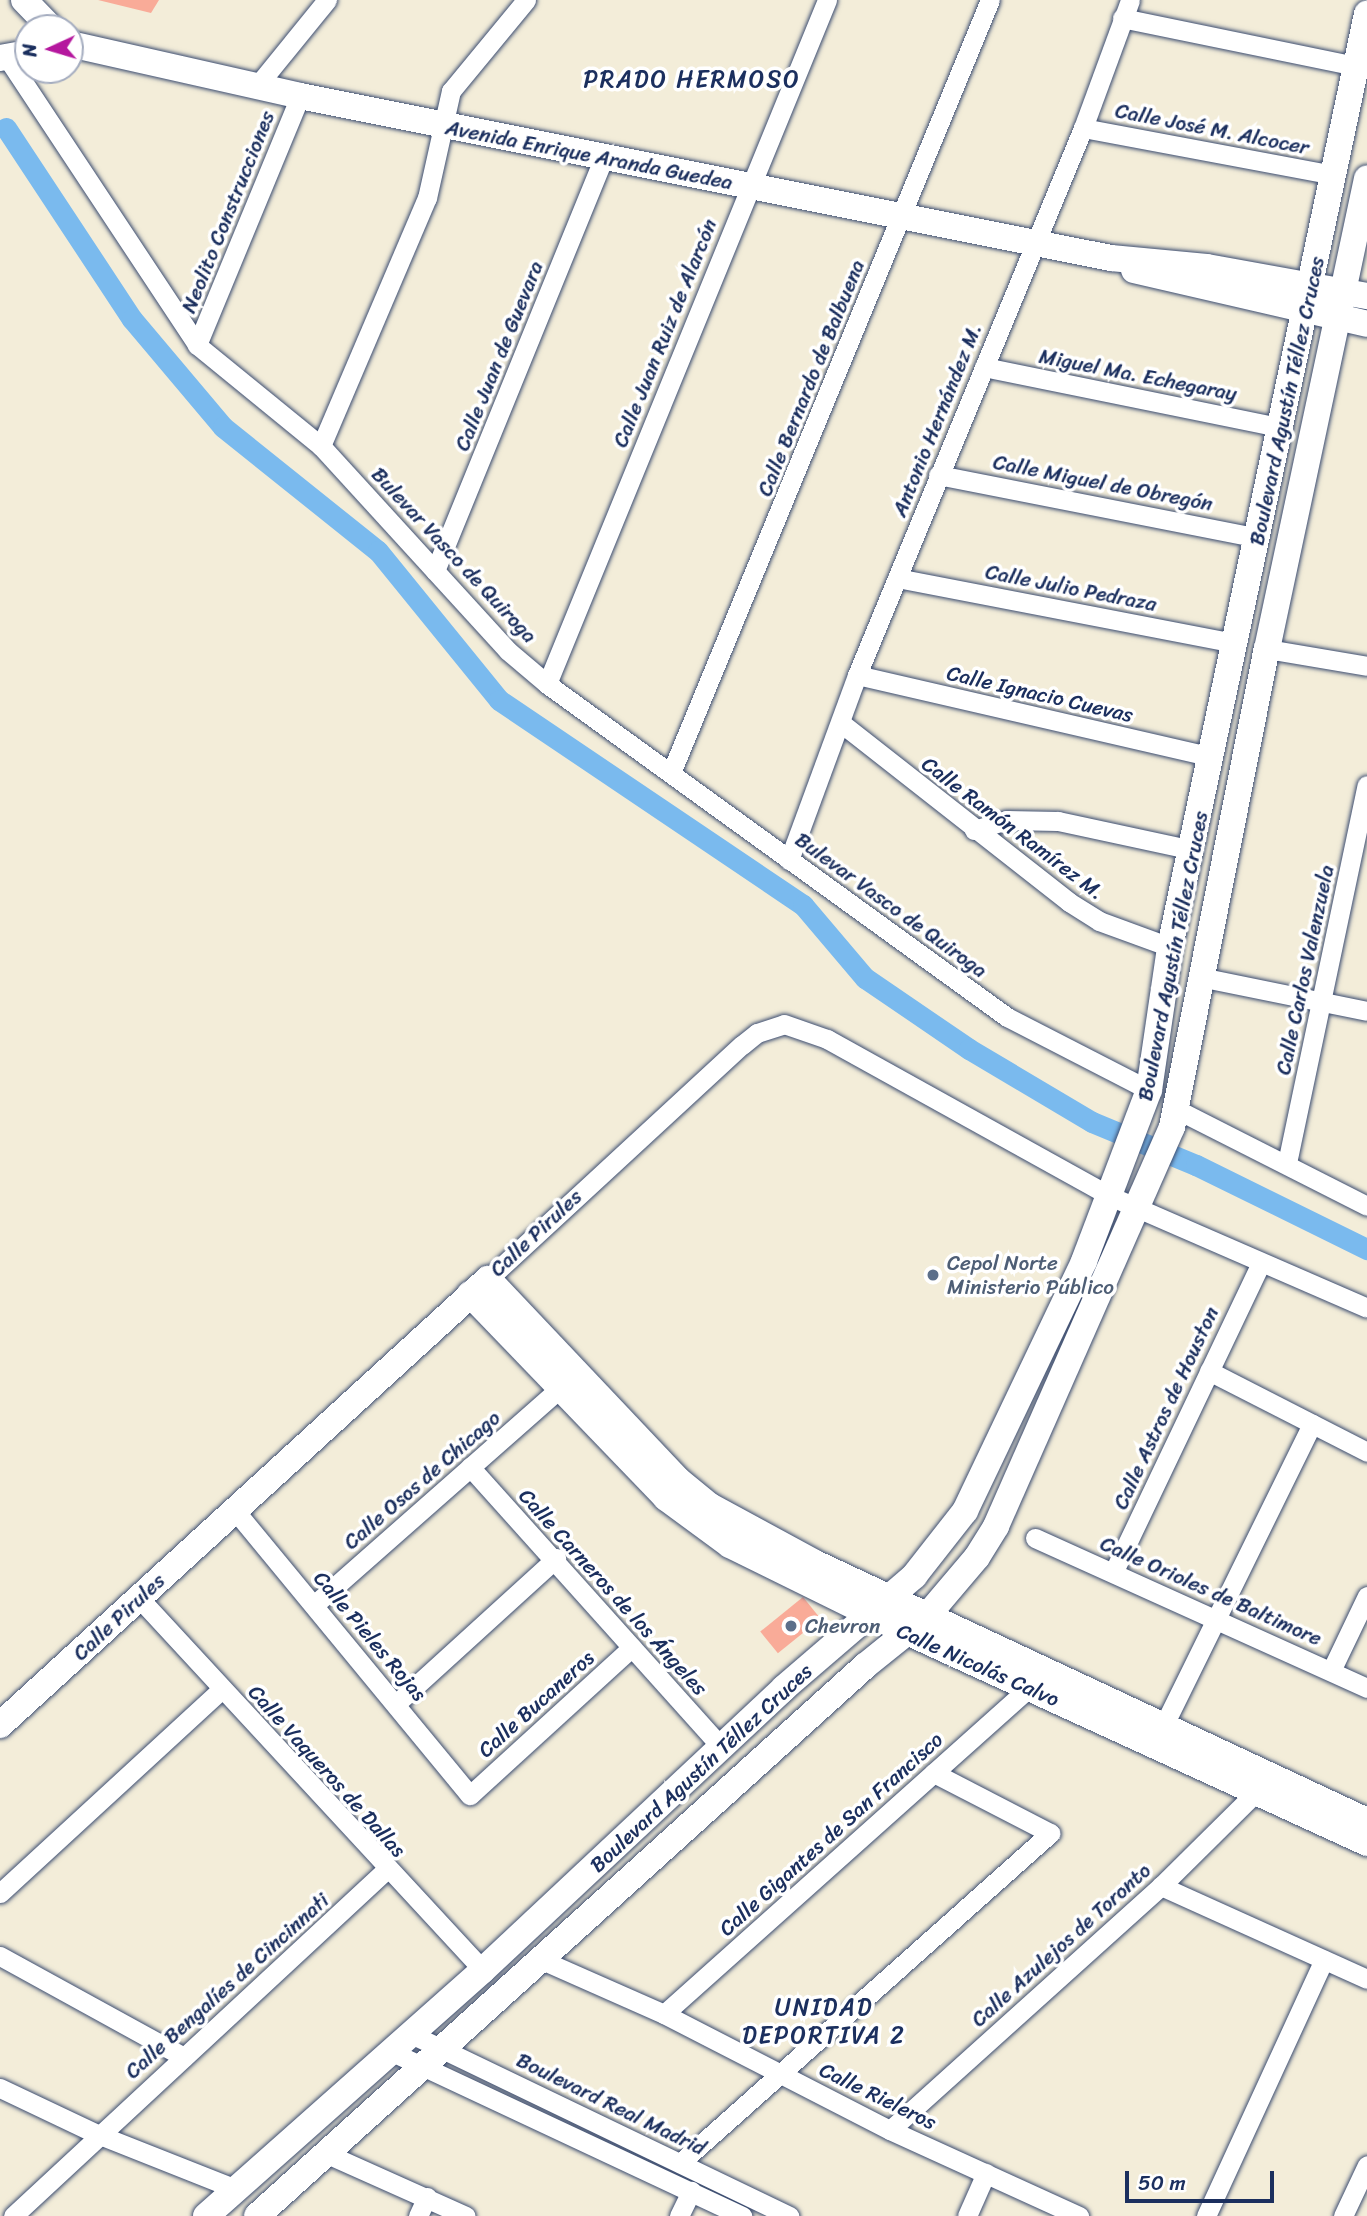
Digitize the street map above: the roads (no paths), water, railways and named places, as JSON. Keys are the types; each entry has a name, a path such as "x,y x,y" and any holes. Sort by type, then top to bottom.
{"street":[{"path":"24,0 38,14"},
{"path":"257,86 327,0"},
{"path":"321,446 427,198 444,109 461,75 526,0"},
{"name":"Calle Juan Ruiz de Alarcón","path":"547,684 827,0"},
{"name":"Calle Bernardo de Balbuena","path":"671,773 990,0"},
{"path":"1126,9 1356,66"},
{"name":"Antonio Hernández M.","path":"789,860 857,675 1083,128 1126,9"},
{"name":"Boulevard Agustín Téllez Cruces","path":"206,2216 483,1970 784,1688 890,1598 939,1549 965,1511 1110,1196 1146,1102 1170,947 1283,428 1367,14"},
{"name":"Avenida Enrique Aranda Guedea","path":"84,50 300,96 749,187 1035,240 1111,258 1207,267 1356,294"},
{"name":"Bulevar Vasco de Quiroga","path":"11,56 197,345 321,446 509,651 547,684 1007,1017 1146,1102"},
{"name":"Neolito Construcciones","path":"197,345 300,96"},
{"name":"Calle José M. Alcocer","path":"1083,128 1333,175"},
{"name":"Calle Juan de Guevara","path":"435,571 604,156"},
{"name":"Boulevard Agustín Téllez Cruces","path":"257,2216 928,1616 977,1557 996,1526 1154,1174 1174,1118 1267,649 1339,319 1356,294 1367,179"},
{"name":"Avenida Enrique Aranda Guedea","path":"1111,258 1139,272 1305,313 1367,324"},
{"name":"Miguel Ma. Echegaray","path":"984,367 1283,428"},
{"name":"Calle Miguel de Obregón","path":"938,475 1258,538"},
{"name":"Calle Julio Pedraza","path":"897,578 1236,643"},
{"path":"1267,649 1367,666"},
{"name":"Calle Ignacio Cuevas","path":"857,675 1213,757"},
{"name":"Calle Ramón Ramírez M.","path":"841,723 974,830 1099,921 1170,947"},
{"name":"Calle Carlos Valenzuela","path":"1287,1163 1367,786"},
{"path":"974,830 1006,820 1058,821 1193,850"},
{"path":"1200,977 1367,1011"},
{"name":"Calle Pirules","path":"0,1725 140,1599 233,1508 742,1045 757,1033 784,1024 827,1038 1138,1210 1260,1265 1367,1308"},
{"path":"1174,1118 1287,1163 1367,1206"},
{"name":"Calle Astros de Houston","path":"1114,1571 1260,1265"},
{"name":"Calle Nicolás Calvo","path":"479,1287 559,1389 694,1522 730,1545 870,1615 1028,1688 1159,1734 1367,1821"},
{"name":"Calle Nicolás Calvo","path":"479,1287 677,1479 710,1506 754,1533 928,1616 1159,1734 1258,1790 1367,1843"},
{"path":"1209,1371 1367,1452"},
{"name":"Calle Osos de Chicago","path":"314,1605 559,1389"},
{"path":"1159,1734 1220,1618 1312,1424"},
{"name":"Calle Carneros de los Ángeles","path":"470,1467 556,1558 722,1748"},
{"name":"Calle Pieles Rojas","path":"233,1508 398,1702 470,1795"},
{"name":"Calle Orioles de Baltimore","path":"1035,1538 1220,1618 1367,1688"},
{"path":"398,1702 556,1558"},
{"path":"1331,1671 1367,1595"},
{"name":"Calle Vaqueros de Dallas","path":"140,1599 386,1870 483,1970"},
{"name":"Calle Bucaneros","path":"470,1795 632,1647"},
{"name":"Calle Gigantes de San Francisco","path":"664,2014 1028,1688"},
{"path":"0,1893 222,1689"},
{"path":"680,2163 1049,1833 934,1773"},
{"name":"Calle Azulejos de Toronto","path":"890,2130 1161,1886 1258,1790"},
{"name":"Calle Bengalíes de Cincinnati","path":"13,2216 97,2134 386,1870"},
{"path":"1161,1886 1367,1979"},
{"path":"0,1956 184,2057"},
{"path":"1206,2216 1324,1960"},
{"name":"Calle Rieleros","path":"544,1961 664,2014 890,2130 1079,2216"},
{"name":"Boulevard Real Madrid","path":"411,2034 790,2216"},
{"name":"Boulevard Real Madrid","path":"392,2052 742,2216"},
{"path":"0,2088 97,2134 236,2189"},
{"path":"325,2153 466,2216"},
{"path":"1343,2216 1367,2165"},
{"path":"967,2216 986,2173"},
{"path":"679,2216 691,2191"},
{"path":"418,2216 427,2197"}],"waterway":[{"path":"6,128 132,319 223,427 378,551 499,700 803,905 865,978 969,1049 1092,1122 1196,1165 1367,1249"}],"place":[{"name":"Cepol Norte Ministerio Público","path":"933,1275"},
{"name":"Chevron","path":"791,1626"}],"district":[{"name":"PRADO HERMOSO","path":"692,80"},
{"name":"UNIDAD DEPORTIVA 2","path":"824,2022"}]}
